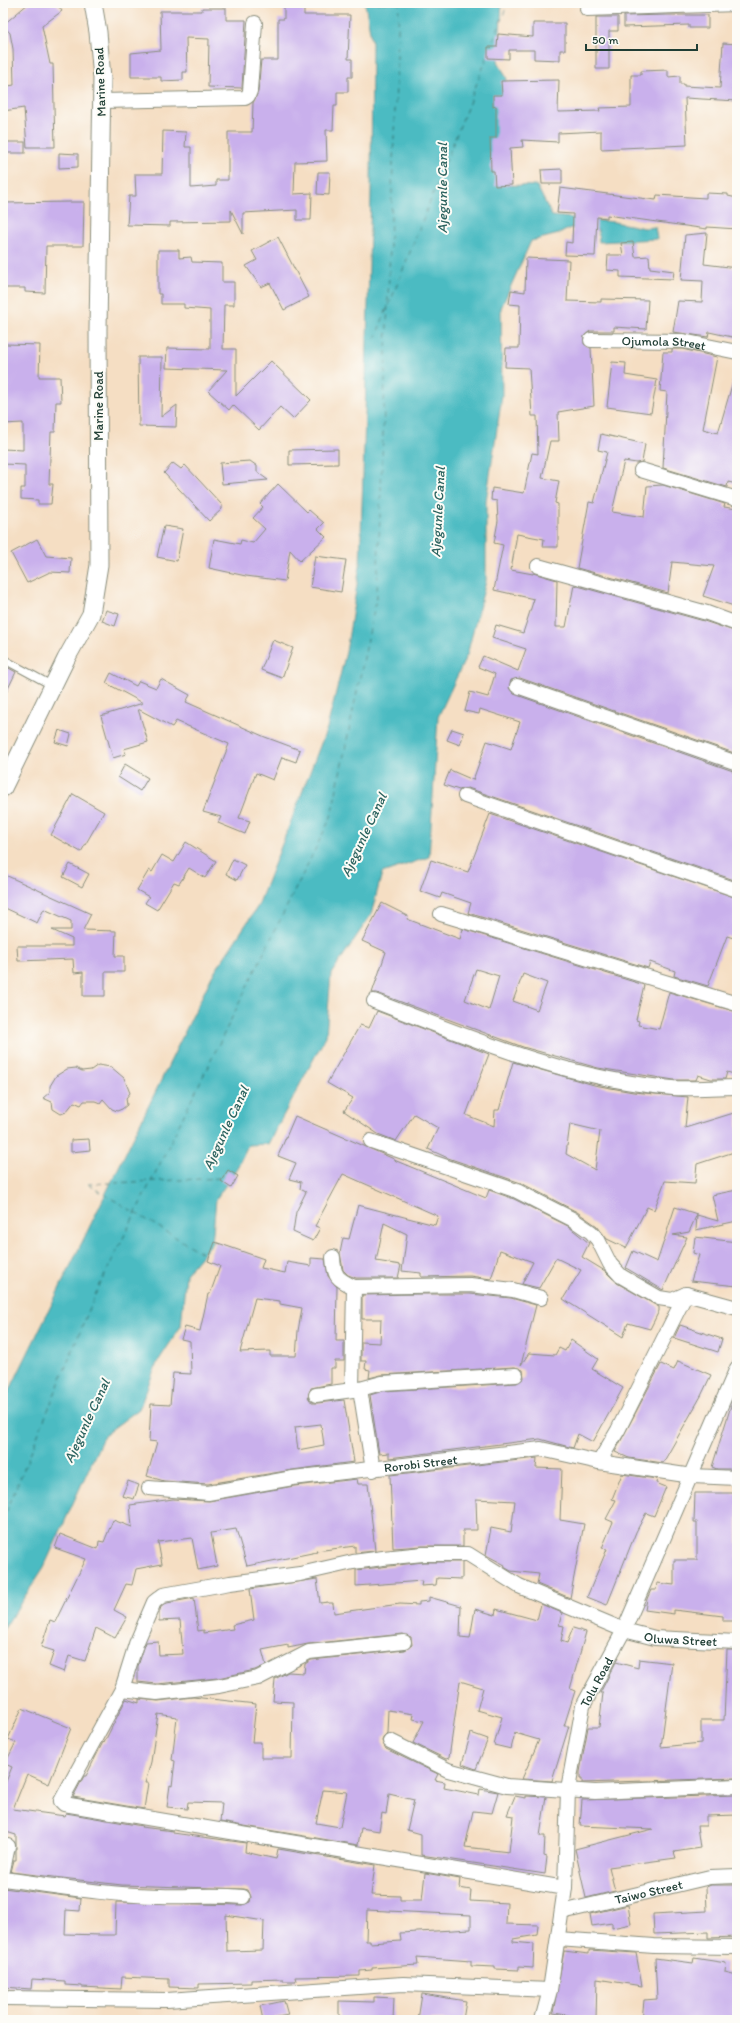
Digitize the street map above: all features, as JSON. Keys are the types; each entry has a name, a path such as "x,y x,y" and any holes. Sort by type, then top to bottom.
{"street":[{"name":"Marine Road","path":"3,788 53,686 91,614 99,566 98,330 102,78 98,32 93,3"},
{"path":"587,10 737,4"},
{"path":"102,101 245,98 248,96 250,91 255,23"},
{"name":"Ojumola Street","path":"591,340 683,341 737,352"},
{"path":"641,470 737,499"},
{"path":"538,566 707,613 737,624"},
{"path":"517,686 737,763"},
{"path":"464,796 737,890"},
{"path":"441,914 737,1004"},
{"path":"374,1001 511,1053 593,1075 674,1088 737,1087"},
{"path":"371,1141 517,1191 572,1219 591,1232 598,1240 610,1264 621,1276 659,1298 672,1300 686,1294 737,1308"},
{"path":"333,1257 334,1272 340,1280 354,1287 470,1284 513,1290 540,1298"},
{"path":"354,1287 356,1389 373,1470"},
{"path":"599,1462 618,1430 686,1294"},
{"name":"Tolu Road","path":"542,2020 550,1990 562,1912 565,1888 568,1789 583,1706 624,1630 692,1476 737,1368"},
{"path":"316,1395 356,1389 382,1383 516,1376"},
{"name":"Rorobi Street","path":"149,1488 208,1493 293,1478 541,1450 599,1462 692,1476 737,1478"},
{"name":"Oluwa Street","path":"565,1888 64,1804 61,1801 122,1689 136,1644 154,1602 163,1595 230,1583 300,1574 353,1562 423,1554 468,1554 519,1586 624,1630 655,1638 737,1642"},
{"path":"122,1689 157,1693 219,1686 258,1678 309,1652 404,1642"},
{"path":"390,1741 448,1770 507,1786 595,1792 737,1786"},
{"path":"3,1870 8,1846"},
{"name":"Taiwo Street","path":"562,1912 710,1877 737,1876"},
{"path":"3,1879 106,1893 162,1896 225,1895 243,1897"},
{"path":"558,1939 654,1946 737,1947"},
{"path":"3,1998 167,2000 403,1984 550,1990"}],"lane":[{"path":"3,659 53,686"}],"water":[{"name":"Ajegunle Canal","path":"365,3 502,3 498,61 507,79 502,98 506,185 537,186 552,216 614,222 645,228 655,227 657,239 599,242 598,230 570,228 559,234 531,241 501,308 502,396 486,501 486,581 467,655 438,717 429,857 382,873 371,915 331,974 326,1036 268,1144 248,1145 236,1170 216,1199 212,1243 186,1274 181,1326 157,1363 139,1409 104,1435 44,1567 3,1630 3,1404 212,976 258,906 327,728 346,652 360,566 365,416 371,193 372,43"}],"building":[{"path":"29,3 56,3 62,11 42,26 50,64 53,64 55,147 27,147 24,108 3,111 3,87 14,85 13,49 10,33 3,25"},
{"path":"284,3 304,3 304,15 350,15 348,59 352,59 352,77 348,77 348,92 337,92 337,106 334,106 333,130 326,130 327,161 295,162 294,194 312,193 311,220 297,220 297,210 243,213 243,234 231,210 231,221 170,222 170,226 127,225 129,196 136,196 135,174 162,174 163,131 186,132 185,147 191,147 191,188 216,186 216,180 228,180 228,132 252,132 253,103 258,92 261,60 278,60 278,19 284,19"},
{"path":"202,8 226,8 226,20 246,20 242,88 208,87 209,39 186,38 187,72 183,72 183,80 161,81 161,77 131,77 131,53 161,50 160,11 202,11"},
{"path":"708,15 708,28 689,28 689,25 624,27 624,16"},
{"path":"596,17 618,17 618,31 609,31 609,69 596,69"},
{"path":"533,23 565,23 565,50 560,50 560,60 534,59 534,50 509,50 509,59 488,58 488,47 497,47 498,34 533,37"},
{"path":"723,43 737,44 737,101 685,98 687,145 601,149 601,131 558,133 558,142 522,140 523,147 510,148 512,185 495,186 494,171 491,171 490,138 496,138 496,106 493,107 493,95 502,95 501,81 559,80 558,112 600,111 599,108 631,107 631,75 641,75 641,71 668,70 668,77 680,76 680,84 684,84 684,86 720,88"},
{"path":"7,142 25,142 25,153 7,153"},
{"path":"59,153 78,154 78,167 59,168"},
{"path":"562,169 562,184 542,184 541,170"},
{"path":"318,172 330,172 329,195 317,194"},
{"path":"560,188 656,200 657,195 706,198 706,193 728,194 728,196 737,198 737,229 707,227 707,229 607,215 607,218 597,217 595,256 565,255 566,242 572,243 573,214 557,213"},
{"path":"84,202 83,246 46,246 45,293 25,292 25,288 3,288 3,203"},
{"path":"707,233 704,264 737,268 737,338 709,332 708,337 673,332 678,301 702,302 703,281 681,280 685,235"},
{"path":"278,237 309,297 284,310 270,283 261,287 246,266 257,260 252,251"},
{"path":"633,242 635,257 649,256 650,268 674,271 673,279 620,277 620,271 607,270 608,255 623,255 621,243"},
{"path":"158,250 179,250 179,258 191,257 192,262 222,263 222,282 234,282 234,305 224,305 223,349 236,349 236,396 271,361 311,400 293,419 280,407 259,430 233,405 229,410 208,391 227,370 166,368 167,348 210,349 210,310 184,308 184,304 161,304 161,294 158,294"},
{"path":"526,258 569,260 567,301 601,302 601,299 648,300 646,329 614,327 614,331 590,331 584,336 584,344 591,348 594,406 558,412 559,441 550,441 542,478 559,481 555,503 558,504 558,547 543,547 544,539 517,534 511,570 533,573 557,580 556,627 566,627 574,585 704,621 737,632 737,754 520,678 511,680 509,688 514,694 733,771 732,772 737,774 737,881 468,788 459,790 444,785 450,770 473,780 487,741 511,749 520,722 480,709 479,714 465,711 470,692 488,697 495,674 478,667 483,656 518,671 526,649 492,638 496,625 523,633 534,599 494,590 503,545 494,543 498,521 497,501 491,500 492,488 524,493 532,453 538,454 537,416 532,416 529,368 505,367 506,348 519,348 520,305 509,304 511,290 525,292"},
{"path":"5,344 40,345 39,377 60,377 61,402 56,402 55,432 51,432 49,484 53,484 51,504 38,504 38,500 21,499 21,488 25,488 25,465 3,464 3,449 23,450 23,423 3,424"},
{"path":"672,349 682,349 717,357 703,429 718,433 734,378 737,378 737,484 728,482 727,487 663,468 667,392 660,391 663,352 672,352"},
{"path":"138,357 162,357 161,417 177,405 176,427 139,426"},
{"path":"612,362 626,363 625,375 657,380 651,413 607,407"},
{"path":"601,434 645,444 642,462 636,463 624,461 612,512 644,517 647,486 663,485 725,504 724,507 737,509 737,607 703,596 714,566 672,562 668,593 577,568 589,502 594,503 607,452 598,450"},
{"path":"338,449 338,464 289,465 289,450"},
{"path":"250,461 257,466 257,472 268,480 222,484 220,463"},
{"path":"173,463 181,469 185,465 222,505 222,509 209,521 164,473"},
{"path":"278,484 307,512 309,510 324,523 318,529 326,537 300,561 290,550 285,581 246,576 209,568 214,539 240,544 241,540 253,543 265,529 253,518 263,507 260,504"},
{"path":"164,526 183,529 177,561 157,557"},
{"path":"37,539 46,556 71,558 70,573 50,572 27,583 11,553"},
{"path":"315,556 346,560 341,592 310,587"},
{"path":"106,610 119,614 115,626 102,621"},
{"path":"273,640 293,648 282,678 261,670"},
{"path":"3,665 16,672 3,699"},
{"path":"111,673 136,686 139,681 156,688 161,679 190,695 186,702 265,737 300,750 296,762 282,757 273,780 256,773 239,818 250,821 245,834 218,823 221,817 203,812 229,744 176,721 172,727 138,709 148,742 124,749 126,754 113,758 101,716 143,703 106,683"},
{"path":"452,729 464,733 460,745 447,740"},
{"path":"59,730 71,734 68,746 55,742"},
{"path":"125,764 148,778 140,791 118,777"},
{"path":"73,794 104,812 81,852 51,835"},
{"path":"490,814 737,898 737,939 727,936 708,986 674,976 675,971 650,962 648,968 468,913 471,903 442,893 440,898 420,891 431,860 468,872"},
{"path":"186,842 216,861 205,878 189,868 179,884 174,882 157,910 145,903 149,897 137,890 149,870 152,872 162,855 174,862"},
{"path":"233,859 245,865 237,880 226,874"},
{"path":"70,864 89,874 82,887 63,877"},
{"path":"3,874 91,914 83,930 116,931 115,956 124,956 124,972 105,972 105,996 83,996 83,972 74,973 73,959 18,961 17,946 72,946 72,939 52,930 71,930 71,921 44,909 37,923 3,907"},
{"path":"382,903 408,916 407,919 460,939 463,929 644,985 636,1020 639,1021 638,1025 659,1029 669,992 737,1012 737,1075 727,1072 725,1079 711,1079 698,1075 696,1080 674,1080 598,1068 523,1047 377,993 372,993 386,952 362,941","holes":["476,969 499,976 489,1010 465,1000","523,974 547,983 537,1010 513,1001"]},
{"path":"377,1011 489,1054 466,1115 494,1126 495,1110 499,1110 513,1062 594,1085 633,1092 688,1097 685,1128 737,1112 737,1151 697,1164 695,1183 665,1181 654,1210 647,1207 626,1248 607,1239 597,1226 577,1212 521,1183 448,1158 428,1149 438,1128 414,1114 396,1141 378,1134 344,1111 353,1098 327,1083 360,1025 369,1028","holes":["570,1124 600,1131 595,1170 566,1154"]},
{"path":"98,1065 111,1067 124,1078 130,1093 126,1098 127,1105 122,1109 117,1111 112,1109 103,1099 100,1103 95,1101 84,1101 81,1105 74,1102 66,1112 61,1114 53,1109 52,1102 43,1098 50,1092 50,1086 56,1076 67,1069 76,1068 82,1071 91,1070"},
{"path":"295,1116 394,1160 486,1198 489,1190 514,1199 568,1226 589,1243 582,1257 605,1271 617,1283 659,1307 659,1311 650,1329 628,1323 623,1337 563,1299 581,1270 556,1258 539,1288 522,1284 533,1262 500,1250 491,1279 470,1276 421,1277 421,1273 402,1271 407,1234 384,1223 376,1261 401,1265 398,1278 356,1278 348,1275 343,1270 340,1253 343,1238 349,1239 358,1205 435,1225 438,1216 343,1174 315,1226 320,1228 313,1241 293,1232 296,1212 306,1192 300,1189 301,1182 289,1179 296,1163 278,1156"},
{"path":"89,1139 90,1150 71,1152 71,1140"},
{"path":"228,1170 238,1176 231,1188 221,1181"},
{"path":"737,1190 737,1221 696,1230 697,1215 718,1221 712,1195"},
{"path":"675,1207 697,1214 689,1232 673,1235 687,1237 663,1290 626,1268 633,1251 657,1262"},
{"path":"695,1237 737,1242 737,1286 691,1281 699,1255 693,1253"},
{"path":"215,1242 264,1259 261,1268 285,1273 287,1262 311,1266 311,1258 325,1259 328,1276 337,1287 336,1341 344,1341 344,1361 335,1361 335,1368 331,1368 331,1384 311,1388 308,1397 312,1403 344,1400 354,1462 292,1470 208,1484 164,1481 147,1476 157,1442 149,1441 151,1404 170,1405 173,1373 191,1374 190,1341 181,1339 185,1327 200,1331 208,1294 210,1294 220,1266 208,1261","holes":["255,1298 280,1301 280,1304 302,1308 296,1356 270,1356 270,1351 240,1352","321,1424 324,1445 298,1450 295,1427"]},
{"path":"470,1294 511,1298 536,1305 521,1365 529,1353 555,1355 559,1348 565,1351 571,1340 598,1359 592,1369 623,1388 593,1442 578,1434 573,1448 540,1439 389,1458 389,1453 379,1454 370,1395 383,1391 517,1383 524,1378 523,1370 515,1367 381,1375 369,1378 370,1370 365,1369 366,1361 361,1361 361,1342 380,1343 381,1319 362,1319 362,1295"},
{"path":"680,1325 722,1339 718,1352 674,1338"},
{"path":"678,1361 711,1375 701,1396 663,1463 629,1458 615,1452 661,1364 674,1370"},
{"path":"734,1396 737,1396 737,1469 717,1469 712,1467"},
{"path":"537,1458 536,1468 562,1469 560,1520 584,1524 570,1598 537,1584 539,1574 511,1571 504,1567 505,1565 486,1555 491,1528 511,1532 515,1501 476,1499 477,1530 463,1530 463,1546 393,1548 390,1475"},
{"path":"622,1474 657,1479 656,1483 666,1487 654,1516 646,1513 636,1532 607,1605 587,1597 607,1549 602,1548 613,1522 606,1519 616,1500 612,1499"},
{"path":"357,1479 358,1484 368,1484 375,1551 355,1553 355,1546 316,1551 317,1552 247,1566 236,1529 211,1533 217,1566 198,1570 192,1538 158,1542 162,1564 136,1569 132,1585 126,1584 114,1610 127,1617 115,1638 96,1628 85,1661 69,1656 64,1672 49,1666 54,1651 41,1647 50,1620 55,1622 86,1559 55,1548 60,1534 98,1549 99,1541 104,1542 113,1520 132,1527 130,1505 173,1499 209,1501 294,1486"},
{"path":"128,1481 139,1485 134,1499 122,1496"},
{"path":"695,1493 737,1493 737,1621 723,1621 723,1616 674,1610 674,1614 645,1610 647,1599 651,1590 656,1590 657,1583 674,1585 674,1560 697,1560 697,1522 694,1522"},
{"path":"423,1562 462,1562 462,1579 437,1578 436,1585 421,1586 422,1581 356,1586 356,1570"},
{"path":"317,1579 320,1603 333,1603 334,1613 400,1604 419,1605 419,1602 429,1601 429,1597 461,1606 460,1637 470,1638 475,1609 495,1615 496,1609 537,1620 541,1604 562,1613 559,1625 564,1626 561,1641 567,1643 573,1628 586,1632 570,1689 575,1691 564,1726 569,1726 552,1781 522,1779 539,1740 515,1733 511,1749 494,1745 502,1717 477,1710 483,1688 460,1681 449,1758 446,1759 413,1743 424,1721 413,1719 414,1714 388,1710 387,1733 383,1737 382,1741 386,1749 438,1774 435,1780 445,1782 444,1788 479,1795 480,1789 498,1792 492,1813 473,1811 465,1847 509,1852 513,1816 507,1815 515,1796 526,1798 526,1796 546,1797 540,1836 545,1836 544,1856 547,1857 545,1874 421,1855 421,1834 407,1830 414,1800 389,1794 386,1814 382,1813 379,1831 361,1828 358,1845 220,1822 222,1803 188,1802 187,1809 167,1807 170,1785 172,1786 175,1761 172,1760 177,1717 158,1714 151,1762 145,1783 148,1783 144,1809 73,1797 84,1776 86,1776 103,1742 104,1743 126,1699 139,1703 139,1699 158,1701 193,1697 256,1704 252,1742 261,1742 261,1758 292,1758 293,1702 273,1701 275,1679 288,1672 304,1673 305,1664 311,1660 405,1650 412,1645 411,1637 403,1634 308,1644 288,1648 288,1645 262,1650 266,1665 255,1670 218,1678 157,1684 138,1682 138,1666 146,1642 158,1641 159,1655 183,1654 180,1620 159,1621 161,1607 167,1603 194,1598 198,1631 204,1630 204,1633 233,1629 232,1625 254,1620 250,1589","holes":["323,1790 347,1792 340,1827 316,1823"]},
{"path":"727,1650 737,1650 737,1778 582,1783 582,1779 580,1779 580,1772 588,1727 599,1727 603,1693 600,1693 616,1662 638,1668 639,1659 672,1663 661,1747 701,1743 701,1720 724,1720"},
{"path":"22,1708 71,1728 49,1784 27,1774 13,1809 65,1816 66,1813 142,1826 141,1827 173,1831 173,1833 246,1843 245,1852 276,1859 278,1849 375,1865 371,1895 400,1896 400,1900 422,1900 425,1873 460,1879 459,1888 471,1890 470,1901 507,1903 506,1924 538,1925 537,1935 513,1939 513,1942 534,1944 533,1968 519,1967 519,1970 495,1969 495,1967 471,1966 471,1961 417,1957 418,1965 372,1968 372,1970 360,1971 360,1976 295,1977 296,1981 283,1981 283,1979 251,1980 251,1983 199,1984 199,1988 169,1987 169,1979 122,1977 121,1989 82,1987 65,1985 65,1981 32,1979 31,1989 3,1987 3,1888 81,1898 80,1911 66,1910 65,1934 115,1935 116,1902 242,1905 250,1902 251,1897 248,1890 244,1889 122,1885 11,1872 14,1860 16,1860 16,1835 3,1831 3,1789 12,1767 5,1764 16,1742 8,1739","holes":["367,1910 471,1915 471,1929 400,1933 401,1941 370,1943 370,1941 366,1941","226,1915 264,1921 263,1950 227,1951"]},
{"path":"471,1733 488,1739 476,1769 462,1764"},
{"path":"737,1795 737,1815 706,1816 706,1826 697,1826 700,1848 674,1852 676,1858 609,1867 615,1891 586,1898 575,1849 653,1829 580,1826 582,1800"},
{"path":"711,1885 736,1885 737,1937 708,1938 708,1932 654,1934 653,1914 707,1911 706,1887"},
{"path":"628,1905 631,1924 612,1928 612,1923 592,1926 590,1914"},
{"path":"589,1950 636,1953 642,1986 597,1979 596,2019 553,2013 564,1951 589,1954"},
{"path":"655,1958 693,1963 694,1958 726,1963 725,1972 737,1975 737,2020 642,2020 644,2000 657,1999"},
{"path":"422,1994 466,2001 463,2020 418,2020"},
{"path":"374,1997 394,1998 393,2020 339,2020 339,2001 374,2002"},
{"path":"284,2001 288,2015 263,2020 260,2006"}],"ferry route":[{"path":"3,1520 96,1293 331,817 377,595 399,3"},
{"path":"490,48 508,3"},
{"path":"389,305 488,55"},
{"path":"375,339 387,308"},
{"path":"88,1184 223,1178"},
{"path":"89,1185 205,1255"}]}
